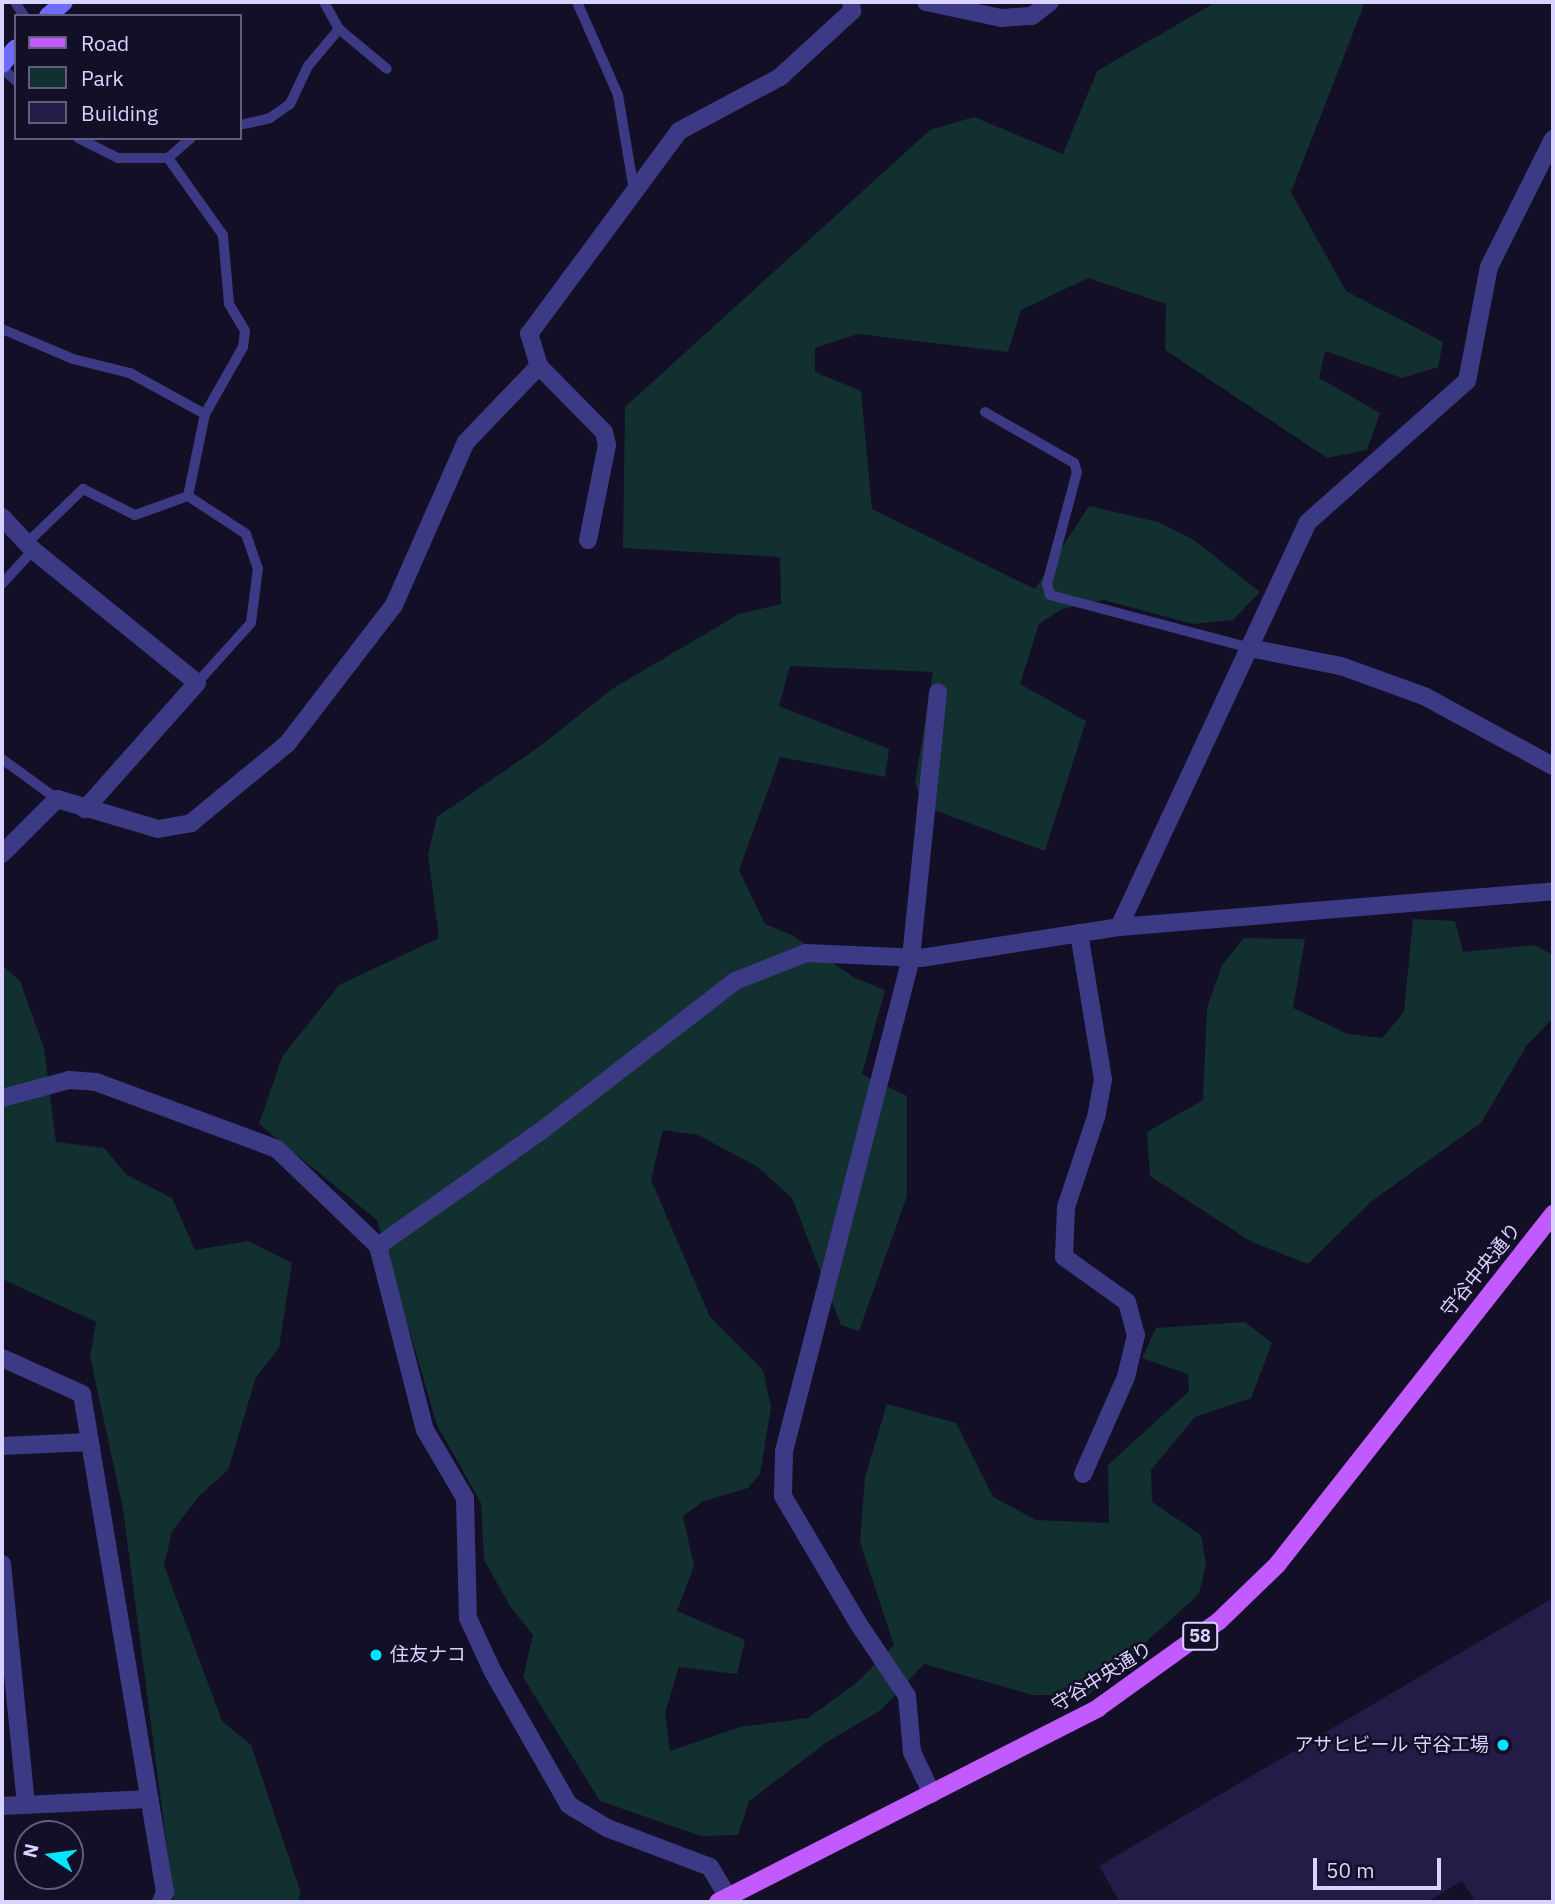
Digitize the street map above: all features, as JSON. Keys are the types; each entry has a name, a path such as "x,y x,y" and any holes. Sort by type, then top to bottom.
{"main road":[{"name":"守谷中央通り","path":"723,1900 1098,1708 1219,1621 1277,1565 1553,1214"}],"street":[{"path":"50,14 64,2"},
{"path":"926,2 1001,18 1032,16 1050,2"},
{"path":"588,540 607,445 604,432 539,366 529,334 679,131 780,77 857,5"},
{"path":"2,66 14,51"},
{"path":"1119,927 1308,522 1467,382 1489,267 1553,139"},
{"path":"2,854 57,799 158,829 191,823 288,744 394,605 466,442 539,366"},
{"path":"2,517 30,547 197,683 85,809"},
{"path":"1250,648 1341,666 1424,696 1553,766"},
{"path":"932,1794 912,1752 907,1696 858,1623 783,1496 784,1451 911,958 938,692"},
{"path":"378,1246 545,1128 735,981 806,953 911,958 1119,927 1553,891"},
{"path":"1079,933 1103,1079 1096,1117 1066,1207 1064,1257 1128,1302 1136,1335 1126,1377 1083,1474"},
{"path":"2,1098 69,1080 96,1082 277,1149 378,1246 425,1430 465,1498 468,1618 493,1672 569,1805 607,1828 710,1867 723,1900"},
{"path":"2,1358 82,1394 165,1892 161,1902"},
{"path":"2,1446 90,1442"},
{"path":"2,1564 26,1804"},
{"path":"2,1805 150,1799"}],"lane":[{"path":"324,2 339,29 387,69"},
{"path":"577,2 618,95 634,192"},
{"path":"242,125 270,118 290,104 308,66 339,29"},
{"path":"2,66 14,79"},
{"path":"82,140 118,158 168,158 189,140"},
{"path":"168,158 223,235 229,304 245,331 243,347 205,414 188,496"},
{"path":"2,329 73,359 130,373 205,414"},
{"path":"985,412 1074,463 1077,472 1047,584 1050,595 1250,648"},
{"path":"2,584 30,547 83,489 135,515 188,496"},
{"path":"188,496 246,534 258,568 251,623 197,683"},
{"path":"2,760 57,799"}],"green space":[{"path":"1216,2 1365,2 1291,192 1346,291 1443,342 1438,367 1402,378 1325,351 1319,378 1380,413 1367,450 1327,458 1165,350 1166,304 1088,278 1021,310 1008,352 858,334 815,348 815,372 861,391 872,509 1035,589 1089,506 1158,522 1194,540 1260,592 1233,620 1193,624 1104,600 1062,609 1039,624 1020,684 1086,721 1045,851 923,806 915,783 933,672 790,666 779,706 889,749 885,777 780,757 739,870 765,924 792,935 855,978 885,990 862,1074 907,1096 907,1196 859,1331 841,1325 792,1198 758,1167 698,1135 663,1130 651,1180 710,1317 763,1370 771,1407 760,1474 748,1488 704,1501 683,1516 694,1566 677,1611 745,1640 737,1674 679,1667 665,1713 670,1751 740,1727 808,1718 854,1685 894,1645 860,1542 865,1477 887,1404 956,1423 993,1497 1036,1520 1109,1523 1108,1465 1189,1391 1188,1374 1142,1358 1156,1328 1245,1322 1272,1343 1251,1398 1195,1417 1151,1470 1152,1502 1201,1535 1206,1564 1199,1594 1088,1695 1033,1695 924,1664 881,1710 827,1742 749,1801 738,1835 701,1836 600,1801 523,1677 533,1635 510,1606 484,1560 481,1503 437,1425 377,1220 259,1124 282,1057 339,985 439,938 428,855 437,817 539,747 612,689 739,614 781,604 780,557 623,548 625,407 930,130 974,117 1063,154 1097,71"},
{"path":"1413,919 1455,921 1463,952 1534,945 1553,955 1553,1018 1527,1045 1481,1123 1372,1201 1308,1264 1250,1241 1150,1176 1147,1132 1203,1100 1207,1008 1222,965 1244,938 1305,939 1293,1008 1348,1034 1382,1038 1404,1012"},
{"path":"2,965 20,981 44,1048 56,1142 104,1148 127,1175 172,1198 195,1250 248,1241 292,1263 279,1348 256,1377 228,1470 198,1497 172,1532 164,1565 222,1721 251,1745 301,1893 297,1902 174,1902 123,1509 90,1356 96,1322 2,1279"}],"building":[{"path":"1553,1598 1553,1902 1476,1902 1462,1881 1427,1902 1120,1902 1099,1866"}],"place":[{"name":"住友ナコ","path":"376,1655"},
{"name":"アサヒビール 守谷工場","path":"1503,1745"}]}
